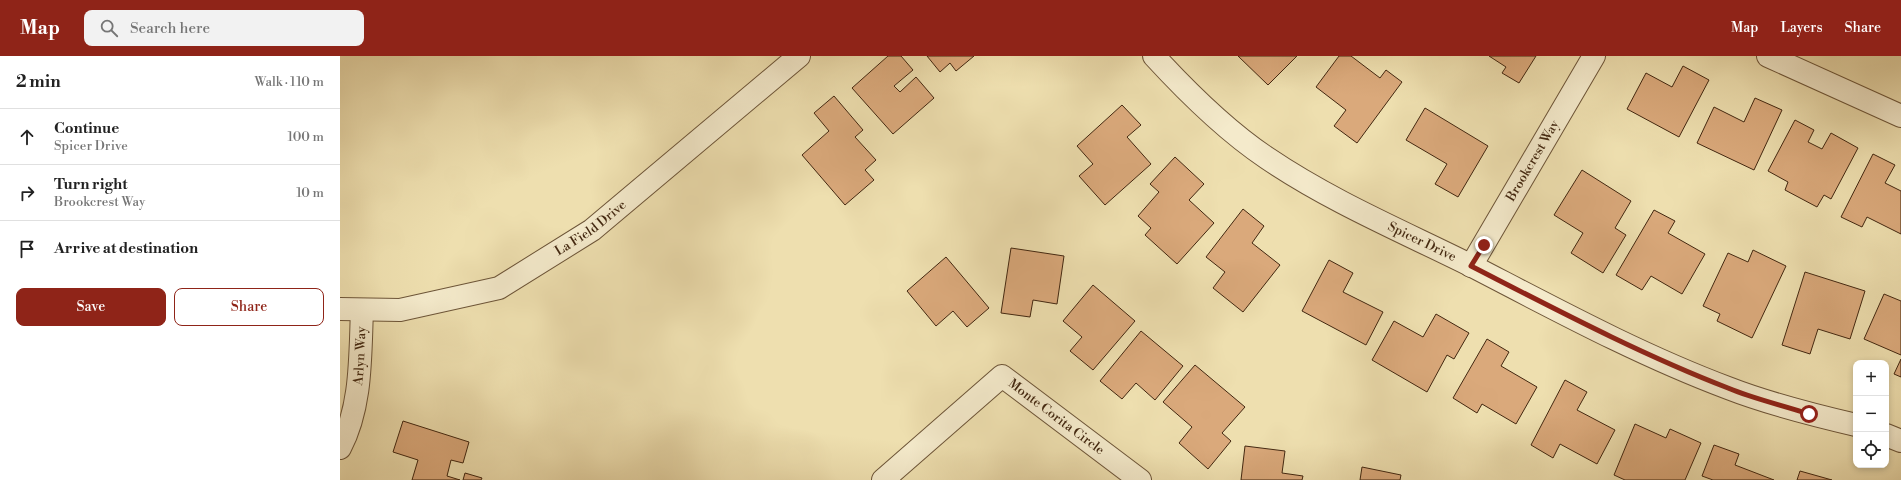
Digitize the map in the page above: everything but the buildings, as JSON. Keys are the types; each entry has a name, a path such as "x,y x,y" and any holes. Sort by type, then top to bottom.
{"street":[{"name":"La Field Drive","path":"340,310 400,310 499,288 592,230 799,56"},
{"name":"Spicer Drive","path":"1154,56 1185,90 1233,133 1267,158 1336,200 1392,229 1471,266 1581,323 1679,368 1737,391 1809,414 1853,424"},
{"name":"Brookcrest Way","path":"1471,266 1594,56"},
{"path":"1768,56 1901,116"},
{"name":"Arlyn Way","path":"340,448 348,432 358,382 362,310"},
{"name":"Monte Corita Circle","path":"883,480 1002,376 1140,480"},
{"path":"1889,436 1901,441"}],"route":[{"path":"1484,245 1471,266 1581,323 1679,368 1730,389 1809,414"}]}
